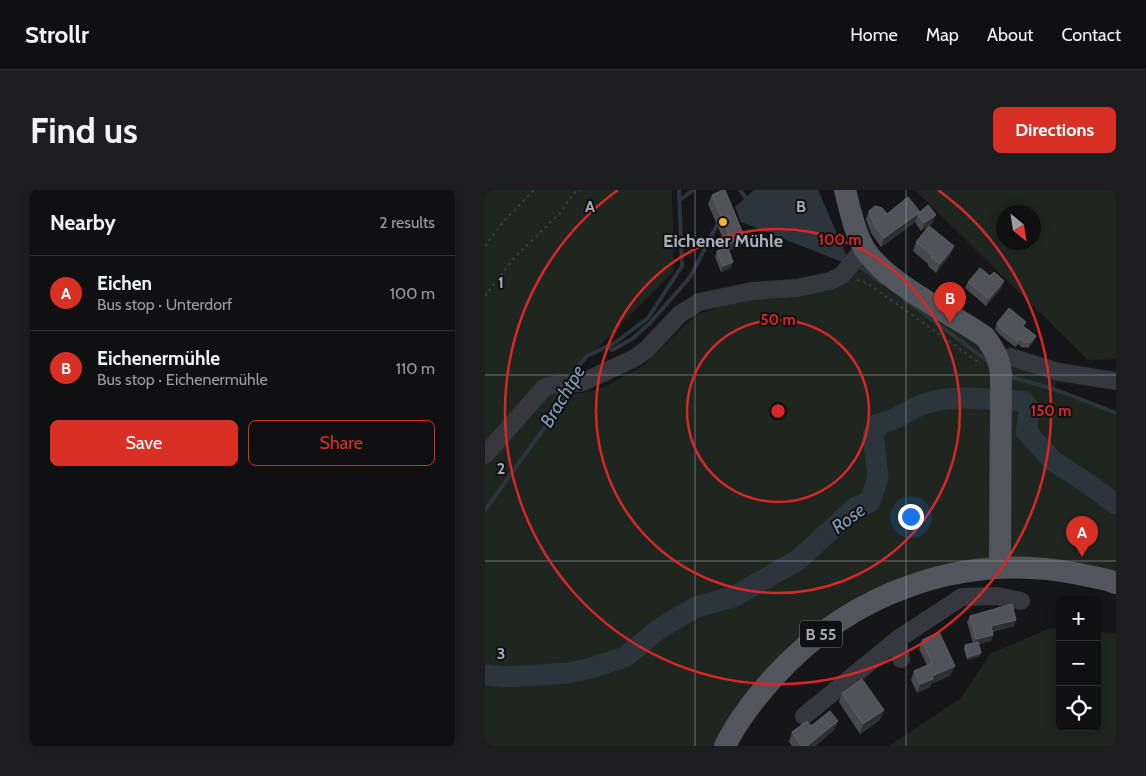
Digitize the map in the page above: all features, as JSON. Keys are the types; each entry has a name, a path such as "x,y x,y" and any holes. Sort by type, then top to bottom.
{"main road":[{"path":"845,190 855,228 864,248 874,261 918,295 985,337 992,346 1000,377 1000,568"},
{"name":"B 55","path":"725,746 739,721 786,664 830,627 860,608 890,594 924,581 956,573 1000,568 1027,567 1056,570 1116,583"}],"street":[{"path":"485,455 540,391 548,385 575,385 635,358 647,349 680,314 699,302 752,291 818,285 841,275 864,248"},
{"path":"1000,377 1011,357 1059,372 1116,381"},
{"path":"956,573 962,597"},
{"path":"803,716 898,639 962,597 997,596 1021,601"},
{"path":"898,639 901,659"}],"path":[{"path":"485,246 504,221 533,190"},
{"path":"485,296 514,258 560,213 574,192 581,190"},
{"path":"841,275 867,283 1000,377"}],"shaded area":[{"path":"485,190 672,190 674,271 566,379 559,393 581,393 605,387 644,365 694,316 753,295 795,292 863,262 974,340 987,352 991,372 989,416 994,562 826,622 714,746 485,746"},
{"path":"754,190 818,190 846,255 842,262 741,222 735,207"},
{"path":"915,190 1116,190 1116,359 1088,360"},
{"path":"1012,363 1057,378 1055,388 1116,411 1116,576 1006,561 1005,366"},
{"path":"1050,628 1056,629 1056,731 1101,731 1101,632 1116,633 1116,746 889,746 961,698 990,654"}],"building":[{"path":"725,190 744,236 732,242 712,195"},
{"path":"908,197 920,212 884,238 874,224 869,211 875,206 882,208 887,214"},
{"path":"928,205 936,215 924,223 918,215"},
{"path":"929,226 954,246 940,264 916,242"},
{"path":"728,248 733,262 723,266 717,251"},
{"path":"980,268 990,276 994,272 1004,281 989,299 968,282"},
{"path":"1009,308 1026,322 1023,326 1036,336 1030,343 1027,341 1025,343 1020,338 1017,341 1002,330 997,323"},
{"path":"1012,604 1016,620 991,626 993,635 976,639 970,616"},
{"path":"939,632 955,666 932,676 933,679 920,684 914,671 932,663 922,640"},
{"path":"978,642 981,653 968,657 965,645"},
{"path":"862,679 884,710 863,724 842,693"},
{"path":"830,711 838,721 807,746 802,746 792,732 807,721 811,726"}],"waterway":[{"name":"Brachtpe","path":"572,378 576,369 587,356 616,342 648,318 682,266 679,190"},
{"path":"680,200 693,190"},
{"path":"740,190 745,197"},
{"path":"607,346 612,350 632,339 650,323 690,277 717,225"},
{"path":"860,267 882,283"},
{"path":"904,299 989,362"},
{"path":"1011,377 1054,389 1116,413"},
{"name":"Brachtpe","path":"485,510 560,406 567,389"},
{"name":"Rose","path":"485,675 506,677 568,673 625,657 659,629 696,607 733,597 798,560 856,507 870,502 878,477 873,435 878,424 924,404 961,398 1023,401 1030,410 1026,431 1053,461 1116,504"}],"place":[{"name":"Eichener Mühle","path":"723,222"},
{"name":"Eichenermühle","path":"950,323"},
{"name":"Eichen","path":"1082,557"}]}
